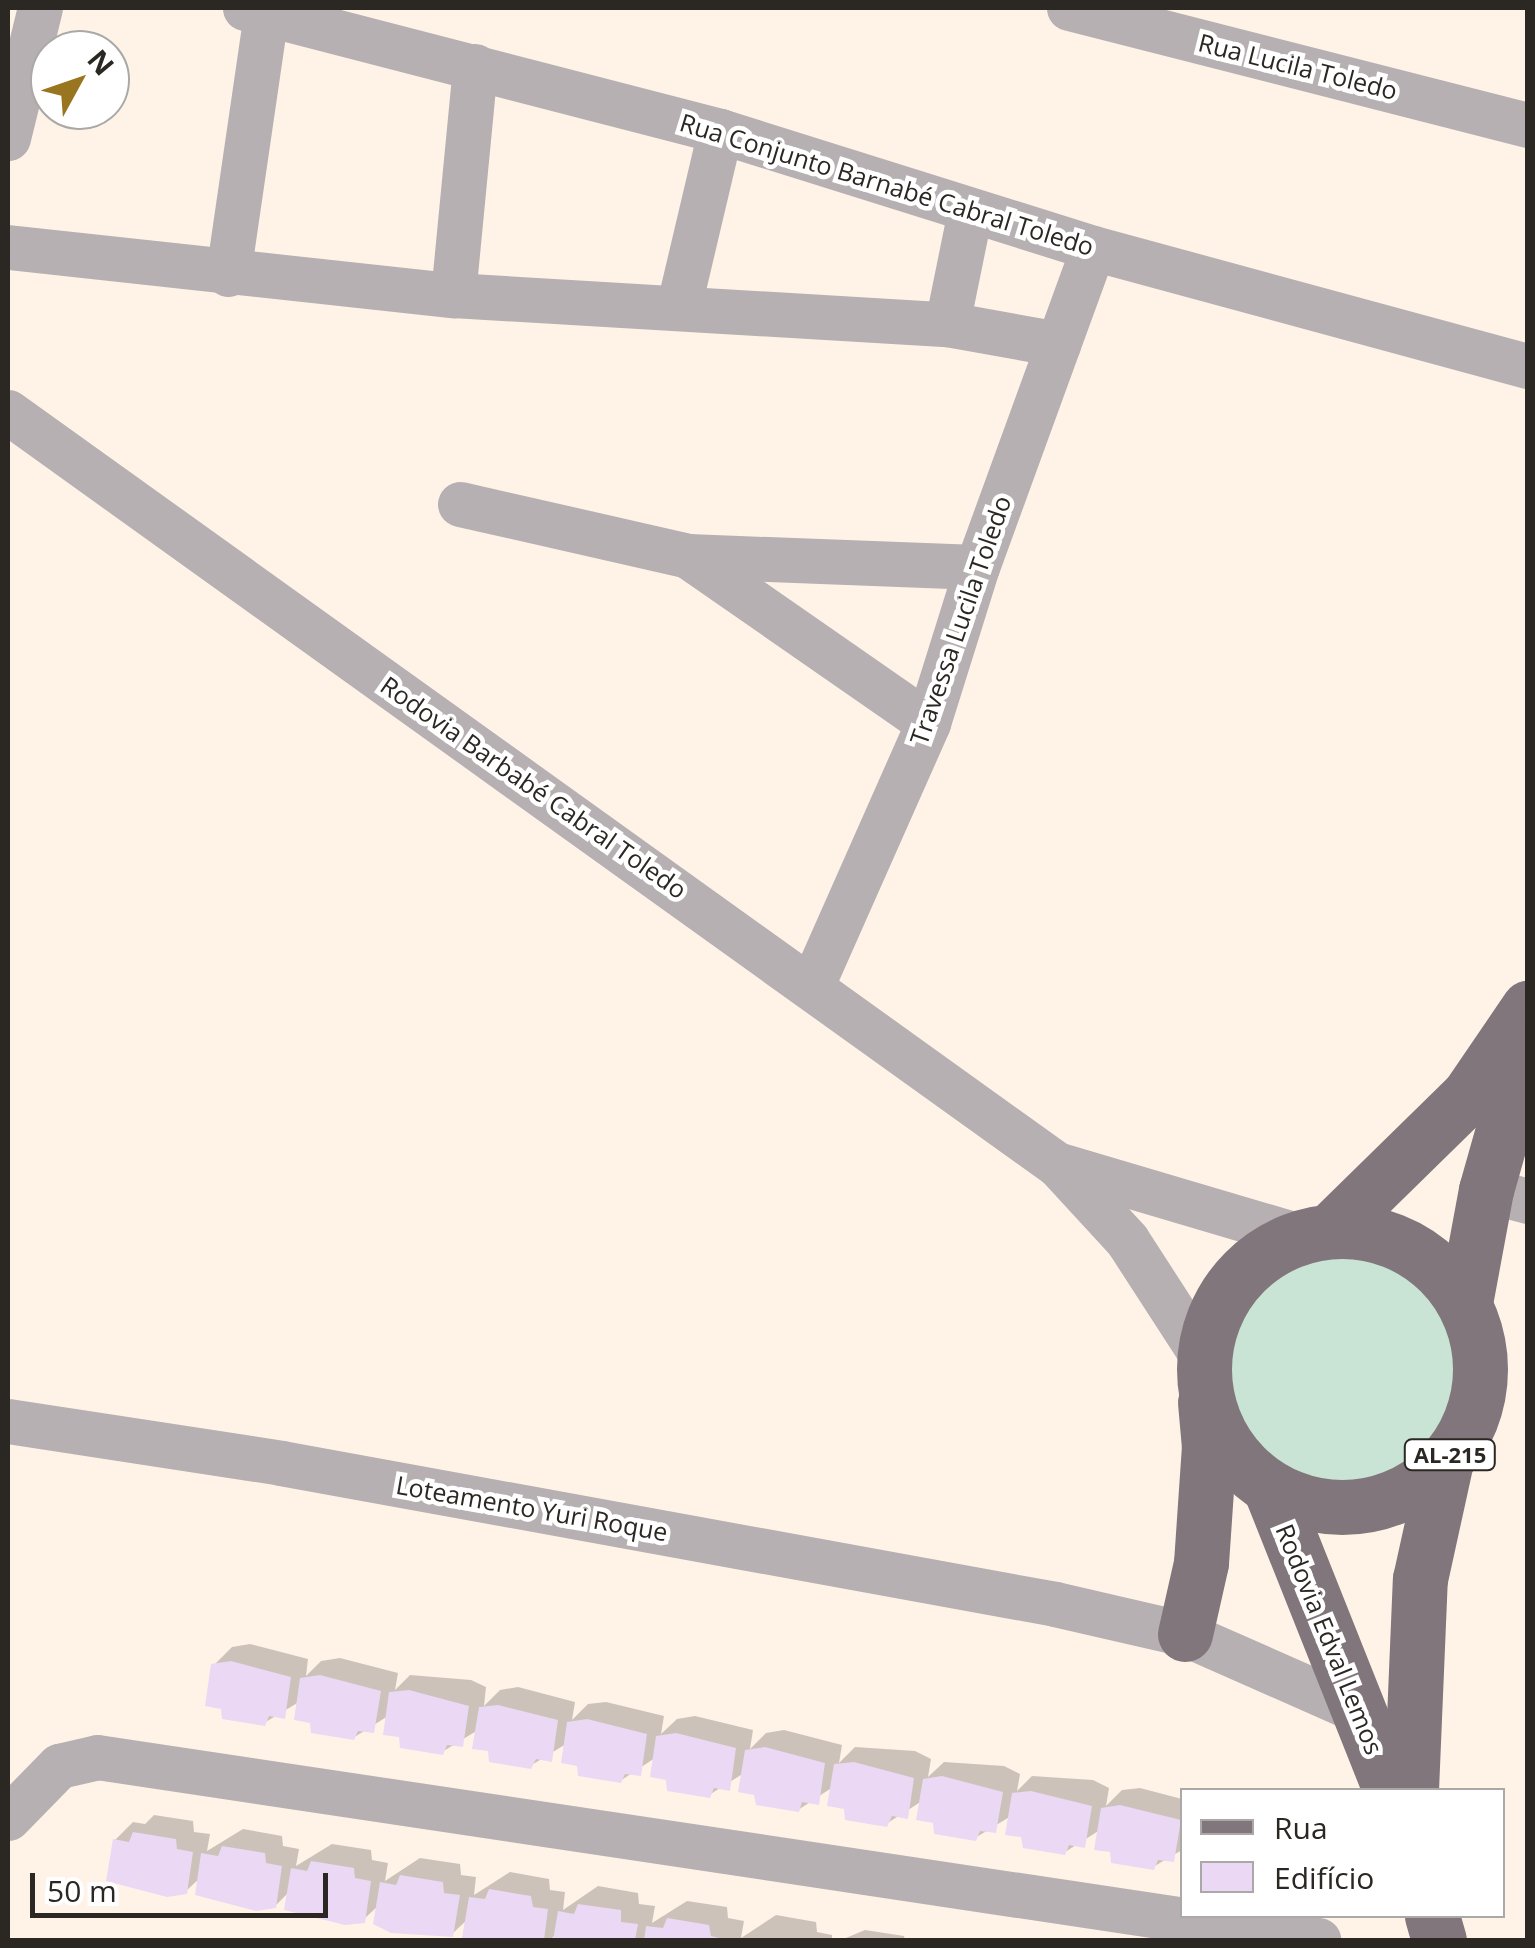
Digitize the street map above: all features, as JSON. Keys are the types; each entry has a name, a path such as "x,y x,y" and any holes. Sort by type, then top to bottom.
{"main road":[{"path":"1185,1634 1201,1563 1209,1447 1203,1375 1232,1281 1315,1231 1468,1096 1528,1008"},
{"name":"AL-215","path":"1465,1303 1507,1196 1528,1042"},
{"name":"AL-215","path":"1264,1483 1315,1506 1363,1506 1408,1491 1446,1462 1469,1426 1480,1386 1479,1343 1465,1303 1410,1246 1315,1231"},
{"path":"1201,1563 1226,1510 1264,1483 1215,1426 1203,1375"},
{"name":"Rodovia Edval Lemos","path":"1411,1788 1420,1579 1446,1462"},
{"name":"Rodovia Edval Lemos","path":"1264,1483 1389,1788"}],"street":[{"path":"8,138 40,8"},
{"name":"Rua Lucila Toledo","path":"1069,8 1528,125"},
{"path":"228,274 256,10"},
{"name":"Rua Conjunto Barnabé Cabral Toledo","path":"256,10 720,132 1094,248 1528,366"},
{"path":"453,295 475,66"},
{"path":"679,305 720,132"},
{"path":"947,324 970,212"},
{"path":"8,248 453,295 679,305 947,324 1058,344"},
{"name":"Travessa Lucila Toledo","path":"812,985 928,722 976,567 1094,248"},
{"name":"Rodovia Barbabé Cabral Toledo","path":"8,412 1058,1165 1127,1240 1203,1375"},
{"path":"460,504 688,556 976,567"},
{"path":"688,556 928,722"},
{"name":"Rodovia Barbabé Cabral Toledo","path":"1058,1165 1315,1231"},
{"name":"Loteamento Yuri Roque","path":"8,1421 281,1462 1055,1604 1185,1634 1357,1710"},
{"path":"8,1818 58,1766 97,1757 1318,1940"}],"green space":[{"path":"1342,1244 1390,1253 1431,1280 1458,1321 1467,1369 1458,1417 1431,1458 1390,1485 1342,1494 1294,1485 1253,1458 1226,1417 1217,1369 1226,1321 1253,1280 1294,1253"}],"building":[{"path":"231,1661 291,1677 285,1719 269,1716 265,1726 222,1719 221,1709 205,1706 211,1664"},
{"path":"320,1675 381,1691 374,1733 358,1731 354,1740 311,1733 310,1723 294,1720 300,1678"},
{"path":"409,1690 469,1706 463,1747 447,1745 443,1755 400,1748 399,1737 383,1735 389,1692"},
{"path":"498,1705 558,1720 552,1762 536,1759 531,1769 489,1762 488,1751 472,1749 479,1707"},
{"path":"587,1719 647,1734 641,1776 625,1774 621,1783 578,1776 577,1766 561,1763 567,1722"},
{"path":"676,1733 736,1748 730,1791 714,1788 710,1798 667,1791 666,1780 650,1777 656,1736"},
{"path":"765,1747 825,1763 819,1805 802,1802 799,1812 756,1805 754,1795 738,1792 745,1750"},
{"path":"854,1762 914,1778 908,1819 892,1816 887,1827 845,1820 844,1809 827,1806 834,1764"},
{"path":"942,1776 1003,1792 996,1833 980,1831 976,1841 934,1834 933,1823 916,1820 923,1779"},
{"path":"1031,1791 1092,1806 1085,1848 1069,1845 1065,1855 1023,1848 1021,1837 1005,1835 1012,1793"},
{"path":"1120,1805 1180,1820 1174,1862 1158,1860 1154,1870 1111,1863 1110,1852 1094,1850 1101,1808"},
{"path":"133,1832 176,1839 177,1849 193,1852 187,1894 167,1897 106,1881 113,1839 129,1842"},
{"path":"222,1846 265,1853 266,1863 282,1866 276,1908 256,1911 195,1895 201,1853 218,1856"},
{"path":"311,1861 354,1868 355,1878 371,1881 365,1923 345,1925 284,1910 291,1868 307,1871"},
{"path":"400,1875 443,1882 444,1893 460,1895 453,1937 391,1933 373,1924 380,1882 396,1885"},
{"path":"489,1889 531,1896 533,1907 548,1909 544,1940 462,1938 469,1897 485,1899"},
{"path":"578,1904 621,1910 621,1922 638,1924 635,1940 553,1940 558,1911 574,1914"},
{"path":"667,1918 709,1925 711,1936 727,1940 644,1940 646,1926 663,1928"}]}
